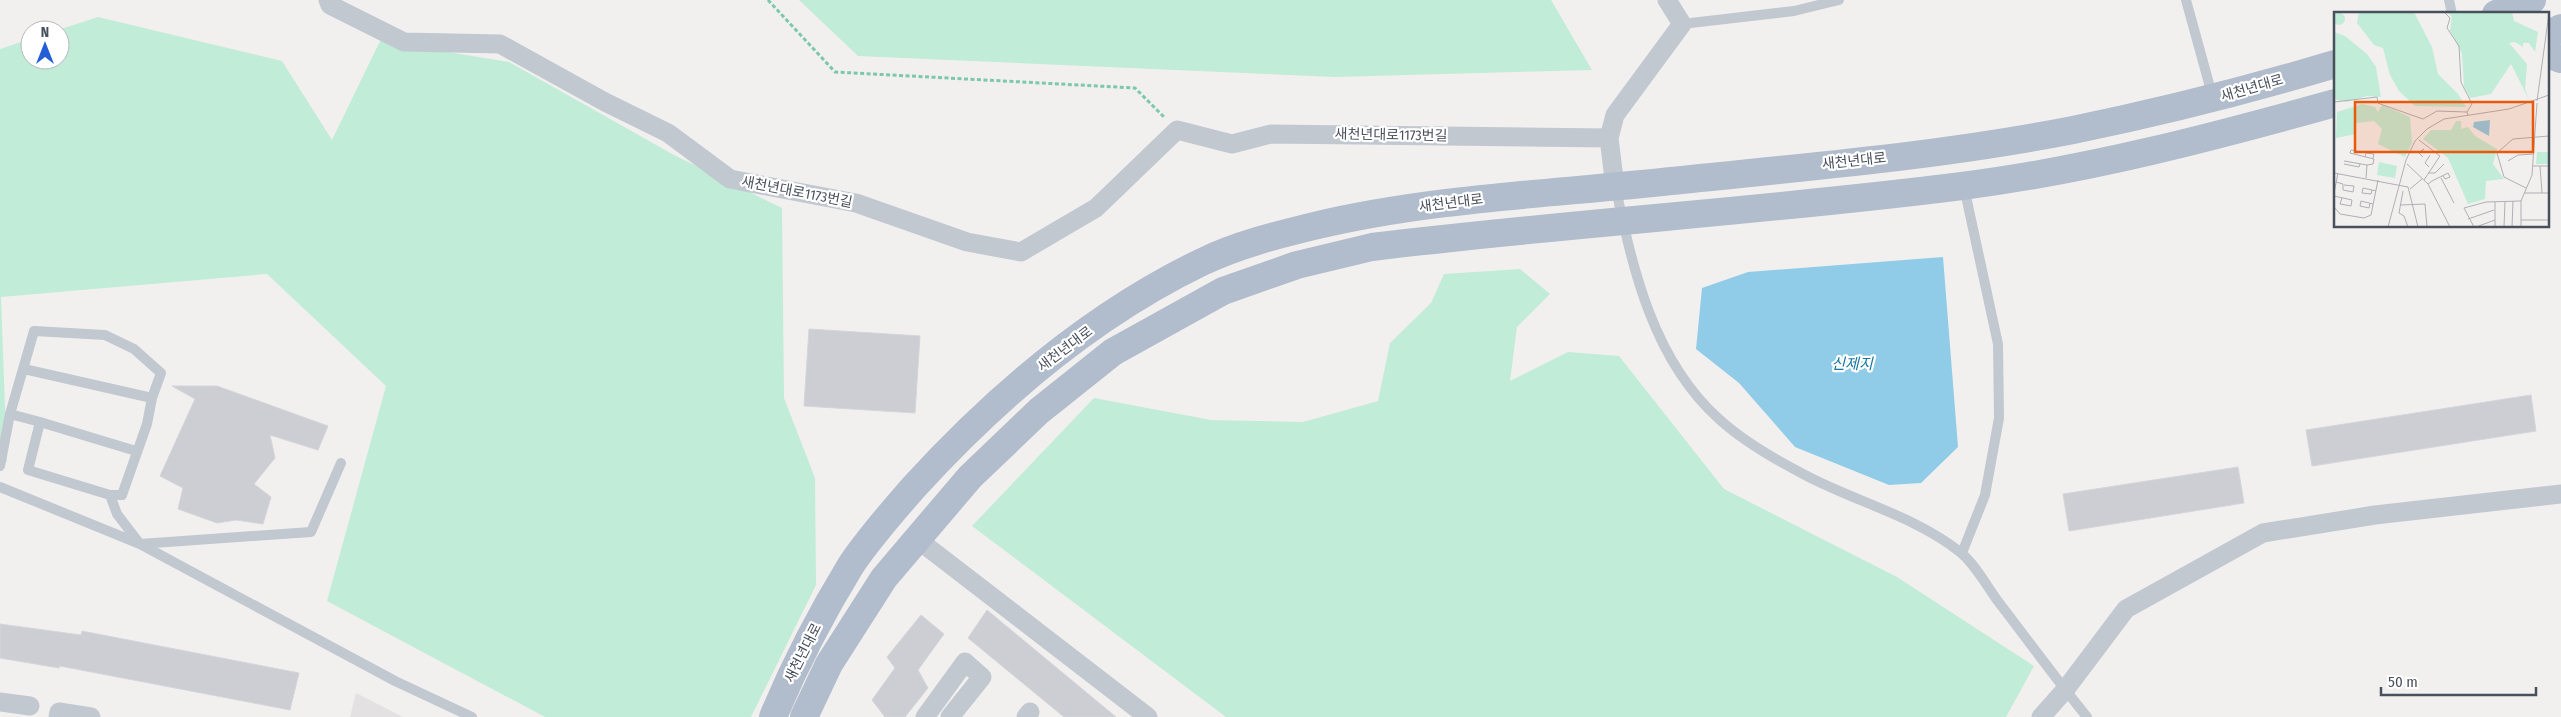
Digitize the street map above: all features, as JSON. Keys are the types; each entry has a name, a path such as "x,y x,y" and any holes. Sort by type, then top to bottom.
{"main road":[{"path":"2501,12 2532,0"},
{"path":"2548,34 2561,28"},
{"path":"2548,54 2561,59"},
{"name":"새천년대로","path":"773,717 798,657 853,562 891,513 952,445 1027,378 1112,314 1204,261 1278,235 1366,214 1507,197 1909,155 2069,130 2214,99 2334,64"},
{"name":"새천년대로","path":"804,717 829,664 859,614 884,578 970,477 1038,411 1113,352 1223,291 1296,265 1372,247 1964,186 2074,167 2185,142 2334,103"},
{"path":"1767,171 1772,207"},
{"path":"1507,197 1511,232"}],"street":[{"name":"새천년대로1173번길","path":"328,0 330,5 404,42 500,44 605,102 668,133 730,179 856,203 967,242 1021,252 1096,208 1177,130 1232,144 1271,134 1608,138"},
{"path":"1615,187 1608,138 1615,114 1682,24 1667,0"},
{"path":"2041,717 2065,690 2126,609 2263,533 2375,515 2561,494"},
{"path":"917,539 1148,717"},
{"path":"930,716 965,662 982,677 950,717"},
{"path":"0,702 30,706"},
{"path":"58,717 59,712 91,717"}],"lane":[{"path":"1682,24 1794,11 1839,0"},
{"path":"2186,0 2214,99"},
{"path":"1962,553 1985,496 1999,418 1998,344 1964,186"},
{"path":"1615,187 1638,282 1655,328 1676,366 1699,399 1720,420 1742,436 1805,475 1920,526 1962,553 2087,717"},
{"path":"0,466 10,414 34,331 105,335 134,349 161,373 152,398 147,424 122,495 110,495 28,470 40,422"},
{"path":"24,369 152,398"},
{"path":"10,414 136,451"},
{"path":"140,544 310,532 341,463"},
{"path":"0,487 140,544 395,682 472,717"},
{"path":"110,495 117,514 140,544"}],"path":[{"path":"768,0 835,72 1135,88 1177,130"}],"shaded area":[{"path":"356,693 403,717 350,717"}],"green space":[{"path":"799,0 1551,0 1592,70 1335,77 858,56"},
{"path":"98,17 282,61 332,140 380,41 509,62 674,155 782,208 784,398 815,478 816,585 751,717 545,717 327,601 386,386 267,274 1,297 7,462 0,463 0,49 20,42 20,70 70,70 70,26"},
{"path":"1520,269 1550,294 1517,327 1510,381 1568,352 1619,356 1724,489 1897,577 2034,666 2006,717 1226,717 972,526 1094,398 1211,420 1303,422 1378,401 1390,343 1431,303 1444,274"}],"water":[{"name":"신제지","path":"1943,257 1958,447 1921,483 1889,485 1795,447 1739,383 1696,349 1702,288 1748,272"}],"building":[{"path":"809,329 920,336 915,413 804,406"},
{"path":"172,386 217,386 328,426 318,450 270,435 275,458 254,484 271,497 263,524 236,520 217,523 178,509 183,488 160,476 195,399"},
{"path":"2531,395 2536,431 2312,466 2306,430"},
{"path":"2238,467 2244,503 2069,531 2063,494"},
{"path":"987,610 1116,717 1064,717 968,638"},
{"path":"921,615 944,634 918,670 928,688 905,717 885,717 872,700 895,668 887,657"},
{"path":"0,624 81,635 82,631 299,673 290,710 60,666 59,668 0,658"}]}
